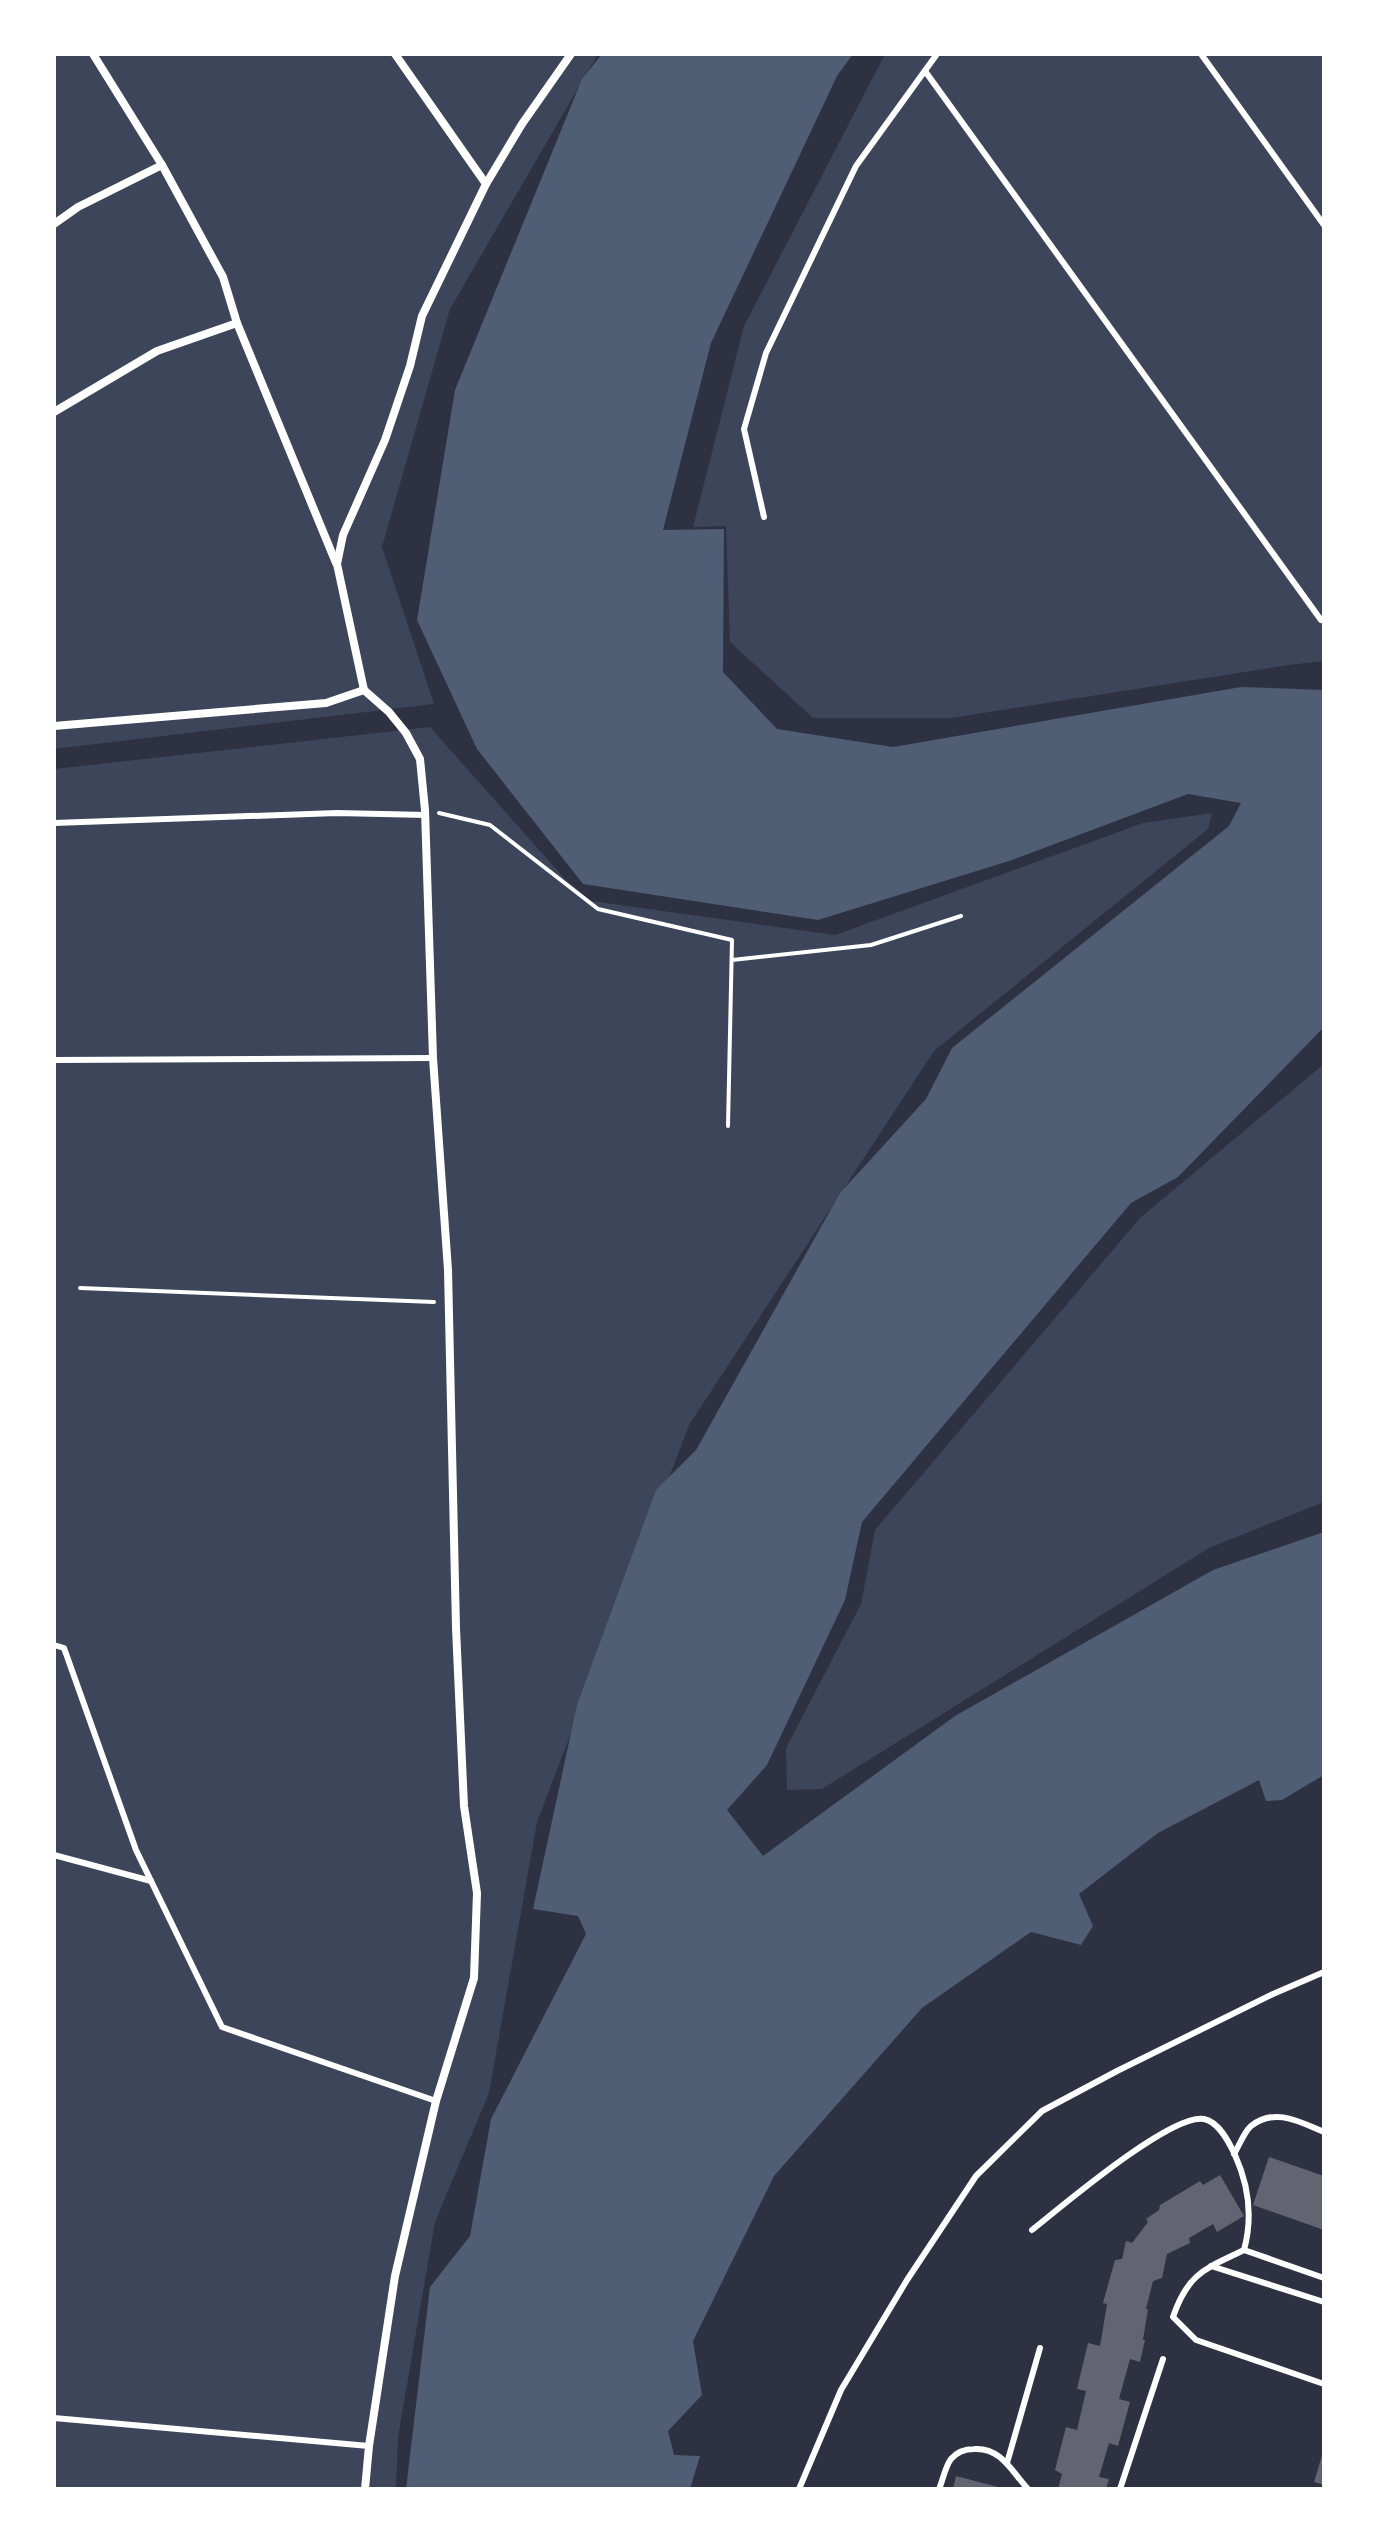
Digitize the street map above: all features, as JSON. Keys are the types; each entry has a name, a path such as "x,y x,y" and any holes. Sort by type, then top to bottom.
{"street":[{"path":"93,54 162,165 223,277 237,323 337,564 364,690 389,712 406,733 420,759 425,812 433,1058 448,1302 464,1806 477,1893 474,1978 436,2101 395,2276 365,2489"},
{"path":"395,54 486,184"},
{"path":"337,564 343,535 385,440 410,366 422,316 486,184 522,124 571,54"},
{"path":"54,224 78,207 162,165"},
{"path":"54,412 157,351 237,323"},
{"path":"54,726 326,703 364,690"}],"lane":[{"path":"764,517 744,429 766,353 856,166 937,54"},
{"path":"1201,54 1324,225"},
{"path":"925,71 1321,620"},
{"path":"54,823 425,812"},
{"path":"54,1060 433,1058"},
{"path":"54,1645 64,1648 136,1850 222,2027 436,2101"},
{"path":"54,1855 151,1881"},
{"path":"799,2489 841,2390 907,2280 976,2176 1042,2111 1273,1994 1324,1972"},
{"path":"1234,2154 1250,2127 1269,2117 1279,2115 1324,2132"},
{"path":"1032,2230 1137,2148 1166,2131 1201,2118 1215,2123 1234,2154 1245,2185 1250,2227 1244,2250"},
{"path":"1324,2278 1244,2250 1193,2278 1181,2294 1173,2317 1196,2340 1324,2384"},
{"path":"1211,2266 1324,2302"},
{"path":"1007,2463 1040,2348"},
{"path":"1120,2489 1163,2359"},
{"path":"54,2418 369,2446"},
{"path":"939,2489 950,2460 960,2451 984,2449 1007,2463 1028,2489"}],"path":[{"path":"425,812 490,825 598,909 732,940 728,1126"},
{"path":"732,960 871,945 961,916"},
{"path":"80,1288 448,1302"}],"shaded area":[{"path":"54,54 598,54 450,309 382,547 434,704 54,749"},
{"path":"602,54 853,54 837,76 711,343 663,530 724,529 723,672 777,729 893,747 1241,687 1324,690 1324,1027 1178,1177 1131,1203 862,1522 845,1600 767,1765 727,1810 763,1856 955,1716 1213,1570 1324,1532 1324,1775 1282,1800 1266,1801 1259,1780 1158,1833 1079,1894 1093,1926 1081,1945 1031,1932 922,2008 774,2176 693,2341 702,2395 668,2431 674,2455 700,2456 690,2489 406,2489 430,2287 470,2236 491,2119 586,1934 578,1916 533,1909 577,1705 656,1490 696,1450 840,1193 926,1099 952,1048 1229,826 1241,803 1188,794 1009,861 818,920 583,884 477,749 417,620 455,390 582,79"},
{"path":"885,54 1324,54 1324,661 951,718 813,718 730,642 726,526 693,527 744,326"},
{"path":"430,727 565,879 591,901 835,935 1143,823 1212,813 1208,829 934,1051 689,1425 537,1822 489,2093 435,2222 398,2437 396,2489 54,2489 54,769"},
{"path":"1324,1064 1324,1502 1209,1548 822,1789 787,1790 786,1748 861,1604 875,1530 1140,1218"}],"building":[{"path":"1269,2157 1324,2176 1324,2230 1253,2205"},
{"path":"1220,2175 1244,2216 1217,2232 1213,2224 1189,2238 1190,2243 1167,2254 1162,2278 1153,2281 1146,2309 1145,2340 1140,2362 1130,2359 1119,2399 1130,2402 1118,2446 1109,2443 1099,2477 1109,2479 1106,2489 1058,2489 1062,2474 1055,2470 1066,2427 1077,2430 1086,2391 1077,2389 1088,2343 1100,2346 1107,2304 1103,2303 1115,2260 1122,2259 1126,2241 1132,2243 1148,2222 1146,2219 1159,2210 1160,2205 1200,2181 1203,2185"},
{"path":"1324,2452 1324,2485 1314,2482"},
{"path":"956,2476 1002,2488 953,2489"}]}
